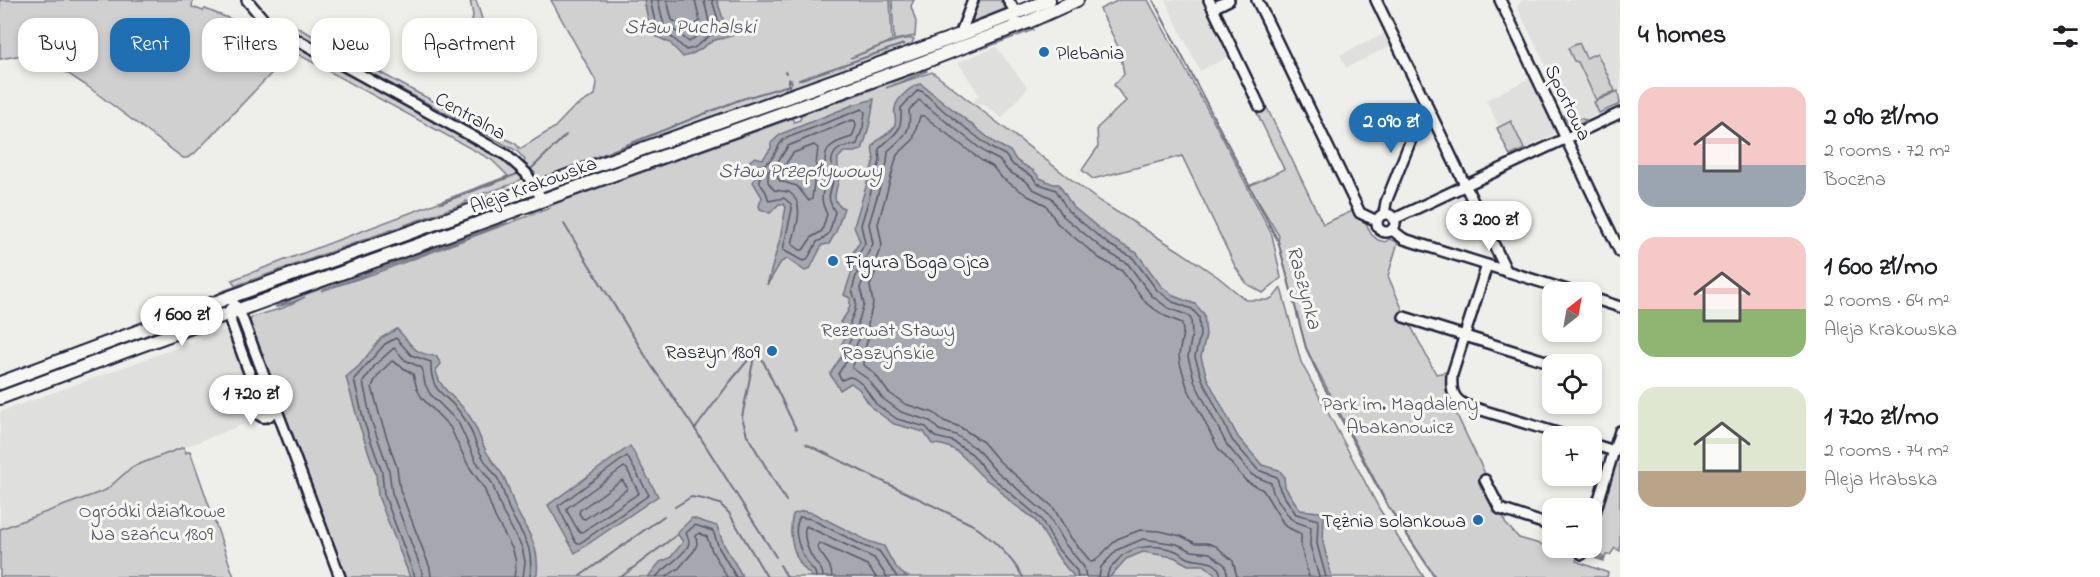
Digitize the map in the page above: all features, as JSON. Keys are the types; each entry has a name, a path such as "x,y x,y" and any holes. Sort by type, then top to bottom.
{"main road":[{"name":"Aleja Krakowska","path":"0,383 230,297 960,35 1015,21 1049,0"},
{"name":"Aleja Krakowska","path":"0,398 543,201 1015,21 1077,0"},
{"path":"212,320 220,313 217,303"}],"street":[{"name":"Centralna","path":"247,0 260,16 275,28 506,155 526,173 543,201"},
{"path":"960,35 973,0"},
{"path":"1008,0 1013,7 1015,21"},
{"path":"1229,0 1211,4 1260,107"},
{"path":"1257,0 1360,213 1380,218 1390,215 1395,225 1387,233 1377,227 1380,218 1386,202 1426,102"},
{"path":"1376,0 1507,272"},
{"name":"Sportowa","path":"1500,0 1620,252"},
{"path":"1394,219 1620,113"},
{"path":"1392,230 1404,239 1542,283"},
{"path":"1487,265 1451,384 1453,394 1465,405 1542,428"},
{"path":"230,297 275,402 275,408 340,577"},
{"path":"1602,301 1620,307"},
{"path":"235,313 231,323 258,397"},
{"path":"1404,317 1542,360"},
{"path":"271,397 264,395 258,397 254,404 255,410 259,415 268,416 284,428"},
{"path":"268,416 275,408"},
{"path":"1599,498 1620,431"},
{"path":"1602,447 1614,451"},
{"path":"1485,480 1500,509 1542,523"}],"shaded area":[{"path":"1165,0 1203,0 1230,56 1200,71"},
{"path":"1522,0 1620,0 1620,90 1595,102 1599,113 1587,120 1563,115 1561,110 1566,107 1517,7"},
{"path":"1386,33 1392,45 1346,68 1340,55"},
{"path":"996,47 1028,88 1002,118 983,104 979,105 973,101 979,95 958,62"},
{"path":"1530,78 1556,133 1524,149 1511,121 1499,127 1486,100"},
{"path":"227,331 250,393 239,408 245,424 132,467 106,490 0,529 0,412"}],"green space":[{"path":"0,0 193,0 192,7 203,11 205,9 228,18 202,18 202,72 273,72 194,154 183,158 66,72 98,72 98,18 18,18 18,56 0,59"},
{"path":"470,0 476,0 482,18 472,18"},
{"path":"551,0 890,0 892,41 850,58 891,42 914,39 910,47 793,90 790,86 791,80 782,94 544,180 533,175 535,173 524,163 525,160 517,151 369,72 379,72 516,144 520,149 554,128 573,108 595,95 597,83"},
{"path":"892,0 914,0 911,6 916,22 915,36 894,40"},
{"path":"978,0 1002,0 1001,2 1007,8 974,21 971,17"},
{"path":"1119,0 1148,0 1272,235 1281,278 1263,293 1247,284 1236,268 1182,156 1093,179 1082,170 1098,147 1097,128 1126,101 1114,85 1124,74 1120,51 1100,9"},
{"path":"1032,24 1033,30 982,49 982,46"},
{"path":"1004,25 944,49 548,191"},
{"path":"299,28 311,35 311,41 299,34"},
{"path":"1579,43 1586,58 1597,53 1615,91 1596,100 1578,62 1574,61 1568,48"},
{"path":"299,47 311,53 311,61 299,55"},
{"name":"Rezerwat Stawy Raszyńskie","path":"925,67 927,71 886,88 932,72 1099,201 1178,250 1218,277 1246,300 1268,300 1274,297 1281,288 1301,362 1380,510 1424,577 343,577 249,323 252,317 283,308 305,297 275,307 295,296 506,220 507,222 321,291 373,274 550,208 550,204 791,116 794,122 800,120 802,112"},
{"path":"331,72 349,72 505,158 524,177 516,183 479,195 478,199 466,201 466,203 235,286 232,280 508,176 492,160"},
{"path":"362,72 367,72 511,151 510,154"},
{"path":"1618,91 1620,104 1599,113 1594,102"},
{"name":"Park im. Magdaleny Abakanowicz","path":"1267,108 1323,224 1355,210 1366,223 1371,234 1378,240 1385,242 1389,239 1398,242 1388,276 1404,313 1436,374 1446,372 1449,392 1460,410 1456,413 1487,478 1480,486 1482,490 1486,490 1503,512 1505,523 1519,538 1542,545 1542,558 1577,558 1576,561 1608,573 1607,577 1435,577 1389,507 1306,348 1278,241 1279,236 1249,186 1284,169 1257,113"},
{"path":"1563,115 1587,120 1571,128"},
{"path":"1511,121 1524,149 1510,156 1497,128"},
{"path":"518,201 519,204 246,301 247,299"},
{"path":"455,209 221,294 220,292"},
{"path":"242,324 268,392 260,394 235,327"},
{"path":"1620,446 1620,551 1615,548 1610,555 1606,555 1604,561 1594,558 1603,559 1602,504"},
{"name":"Ogródki działkowe Na szańcu 1809","path":"184,447 186,453 190,451 234,577 0,577 0,529 106,490 132,467"}],"water":[{"name":"Staw Puchalski","path":"644,0 717,0 724,22 735,34 716,40 683,57 670,43 651,34"},
{"path":"921,84 995,143 1010,151 1017,161 1034,171 1040,178 1053,184 1059,184 1072,206 1112,239 1137,253 1161,286 1176,297 1195,304 1204,314 1206,335 1201,357 1207,378 1238,437 1262,465 1279,470 1284,476 1285,487 1300,510 1319,512 1324,516 1323,543 1332,577 1215,577 1214,573 1204,565 1188,565 1174,557 1143,552 1126,559 1110,577 1075,577 1059,558 1038,524 1012,503 962,455 949,447 932,444 924,432 894,424 872,408 859,389 851,383 840,390 830,374 843,354 841,345 847,334 846,328 840,322 847,314 850,305 850,298 844,295 854,265 853,253 860,242 854,226 874,160 872,148 894,127 896,104 901,97"},
{"name":"Staw Przepływowy","path":"874,99 870,124 862,150 844,152 838,158 839,178 835,199 844,208 836,232 829,244 822,245 810,269 805,271 787,259 781,262 767,285 786,207 779,204 770,213 760,209 762,197 753,182 755,178 746,164 755,157 763,159 771,148 771,143 781,134"},
{"path":"397,329 417,351 436,356 441,364 436,370 441,383 468,414 486,451 504,478 535,547 537,574 533,577 410,577 378,496 376,474 346,377 359,366 381,338"},
{"path":"630,446 658,496 575,553 548,505"},
{"path":"803,511 813,513 868,541 884,546 897,568 908,577 813,577 797,557 792,540 793,514"},
{"path":"692,518 717,526 724,545 743,577 648,577 660,562 670,558 683,542 677,533"}],"waterway":[{"name":"Raszynka","path":"1153,0 1278,241 1306,348 1322,383 1387,505 1435,577"},
{"path":"799,80 904,44"},
{"path":"551,205 925,70"},
{"path":"789,79 789,90"},
{"path":"549,176 739,100 789,85"},
{"path":"531,169 566,135"},
{"path":"441,203 520,173"},
{"path":"481,198 510,190"},
{"path":"530,213 542,208"},
{"path":"515,219 521,216"},
{"path":"282,305 292,299 503,223"},
{"path":"564,224 651,365 695,429 776,557"},
{"path":"755,352 742,417 747,435 786,501"},
{"path":"755,352 763,361 796,429"},
{"path":"695,429 753,354"},
{"path":"806,444 973,525 1001,548 1023,577"},
{"path":"675,507 691,497 720,504 729,513 767,577"},
{"path":"580,576 664,516"},
{"path":"621,577 678,534"},
{"path":"780,565 787,577"}],"place":[{"name":"Plebania","path":"1044,52"},
{"name":"Figura Boga Ojca","path":"833,261"},
{"name":"Raszyn 1809","path":"772,351"},
{"name":"Tężnia solankowa","path":"1478,520"}]}
